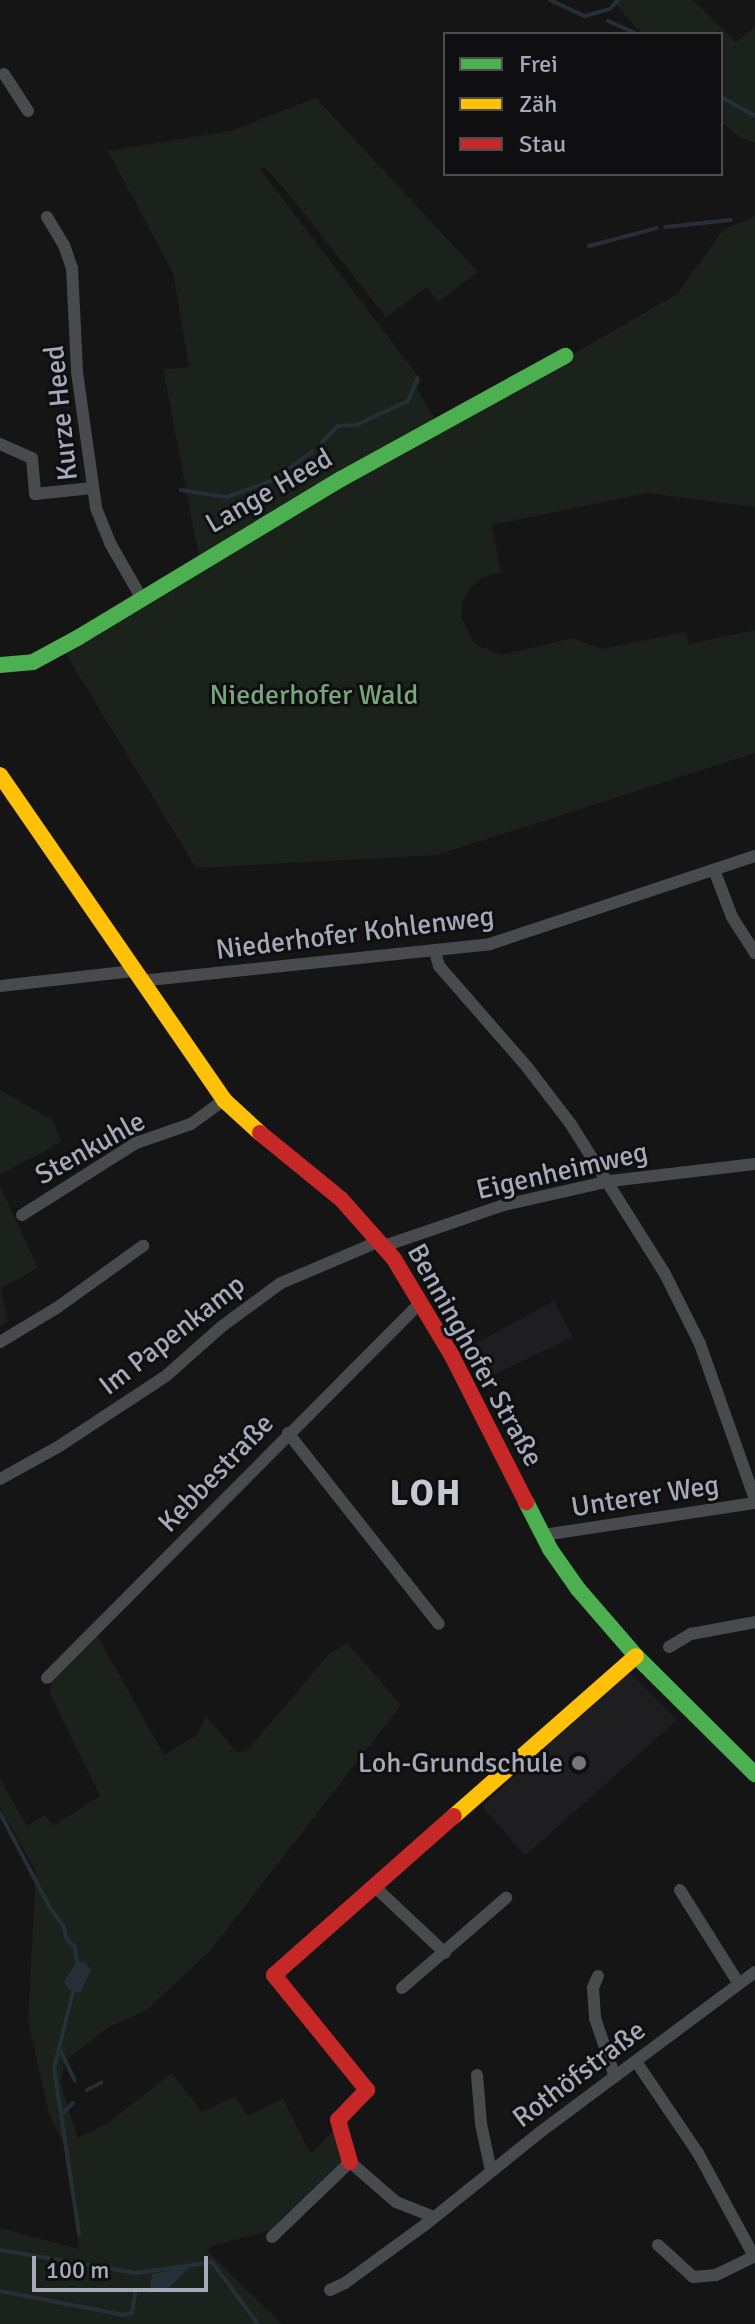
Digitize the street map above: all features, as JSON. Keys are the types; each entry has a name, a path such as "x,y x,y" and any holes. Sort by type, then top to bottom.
{"street":[{"path":"4,74 28,111"},
{"path":"0,94 12,86"},
{"name":"Kurze Heed","path":"47,217 64,245 72,268 77,372 96,508 110,543 142,599"},
{"name":"Lange Heed","path":"0,665 33,662 341,479 565,356"},
{"path":"0,444 32,458 35,494 92,488"},
{"name":"Benninghofer Straße","path":"0,775 224,1100 253,1128 341,1199 382,1243 421,1302 500,1447 543,1535 578,1589 636,1656 755,1774"},
{"name":"Niederhofer Kohlenweg","path":"0,986 435,952 508,939 755,856"},
{"path":"714,870 732,917 755,953"},
{"path":"435,952 439,966 527,1067 610,1181 664,1272 700,1344 755,1501"},
{"name":"Stenkuhle","path":"22,1215 136,1143 191,1124 224,1100"},
{"name":"Eigenheimweg","path":"382,1243 504,1205 610,1181 755,1164"},
{"name":"Im Papenkamp","path":"0,1479 58,1447 167,1375 221,1327 281,1283 382,1243"},
{"path":"0,1342 58,1307 143,1246"},
{"name":"Kebbestraße","path":"47,1678 421,1302"},
{"path":"288,1433 439,1624"},
{"name":"Unterer Weg","path":"543,1535 755,1501"},
{"path":"669,1647 691,1634 755,1622"},
{"path":"434,2217 396,2202 350,2162 338,2120 367,2090 320,2036 274,1975 636,1656"},
{"path":"375,1887 445,1953"},
{"path":"680,1890 739,1984"},
{"path":"402,1988 506,1898"},
{"name":"Rothöfstraße","path":"330,2290 345,2283 434,2217 755,1972"},
{"path":"598,1976 593,1988 595,2018 615,2077"},
{"path":"637,2063 698,2153 754,2256 716,2275 693,2277 658,2245"},
{"path":"477,2075 481,2124 491,2171"},
{"path":"272,2237 350,2162"}],"shaded area":[{"path":"554,1301 573,1337 481,1381 463,1350"},
{"name":"Loh-Grundschule","path":"629,1672 677,1720 525,1856 482,1806"},
{"path":"77,1961 85,1962 91,1970 80,1993 69,1990 64,1982"},
{"path":"192,2265 170,2287 149,2293 152,2274"}],"green space":[{"path":"612,0 693,0 736,42 755,27 755,143 741,138 723,124 723,32 640,32"},
{"name":"Niederhofer Wald","path":"316,98 478,272 438,302 427,287 386,317 287,192 264,167 260,169 421,380 417,389 442,430 677,294 723,230 755,216 755,507 647,493 492,525 501,572 481,578 471,588 463,601 461,617 475,644 501,655 573,638 601,649 686,632 689,644 755,630 755,753 437,855 196,868 64,651 200,562 163,369 189,367 173,273 108,151 230,131"},
{"path":"0,1090 53,1120 61,1142 0,1175"},
{"path":"0,1186 38,1268 1,1288 8,1321 0,1327"},
{"path":"96,1633 164,1755 198,1734 206,1716 237,1752 247,1751 328,1655 347,1643 401,1705 210,1951 147,2010 107,2028 64,2062 61,2084 78,2138 108,2123 172,2073 202,2112 235,2096 248,2116 283,2098 311,2154 336,2128 346,2157 269,2231 211,2246 201,2261 208,2252 282,2324 0,2324 0,2228 79,2249 64,2145 49,2114 28,2021 36,1872 0,1807 0,1779 27,1826 45,1815 53,1826 100,1796 50,1694 52,1678"}],"waterway":[{"path":"550,0 585,16 610,9 618,0"},
{"path":"608,21 633,32"},
{"path":"723,98 755,116"},
{"name":"Lange Heed","path":"665,227 731,220"},
{"name":"Lange Heed","path":"589,246 657,228"},
{"name":"Lange Heed","path":"322,442 338,426 356,425 408,401 418,378"},
{"name":"Lange Heed","path":"181,490 227,497 273,480 313,451"},
{"path":"0,1813 50,1908 63,1925 67,1940 75,1947 77,1961"},
{"path":"73,1992 54,2068 79,2234"},
{"path":"60,2050 75,2081"},
{"path":"87,2090 101,2083"},
{"path":"61,2115 73,2103"},
{"path":"0,2250 136,2273 212,2262 258,2324"},
{"path":"0,2291 124,2315 132,2313 135,2293"}],"traffic: fast":[{"path":"0,665 33,662 79,637 341,479 565,356"},
{"path":"526,1502 550,1549 578,1589 636,1656 755,1774"}],"traffic: slow":[{"path":"0,775 224,1100 260,1133"},
{"path":"454,1816 636,1656"}],"traffic: jam":[{"path":"260,1133 341,1199 394,1259 452,1356 526,1502"},
{"path":"350,2162 338,2120 367,2090 274,1975 454,1816"}],"place":[{"name":"Loh-Grundschule","path":"579,1763"}],"district":[{"name":"LOH","path":"426,1494"}]}
